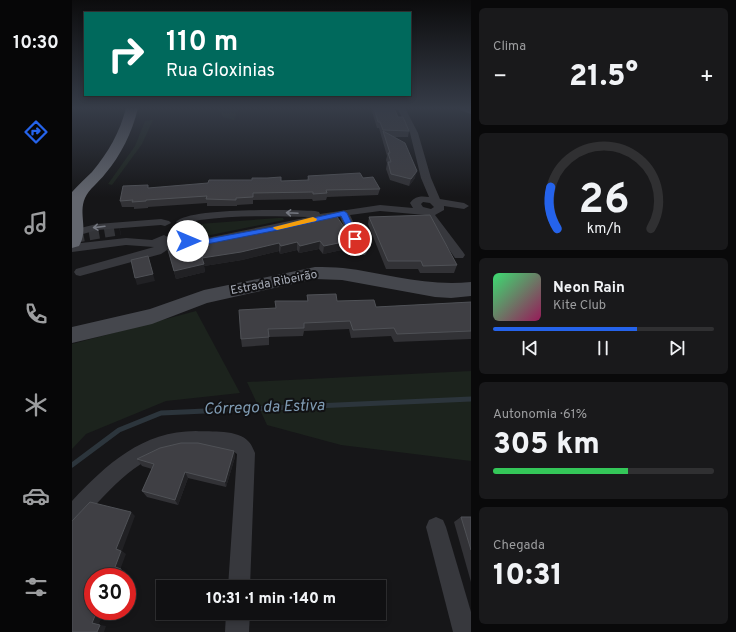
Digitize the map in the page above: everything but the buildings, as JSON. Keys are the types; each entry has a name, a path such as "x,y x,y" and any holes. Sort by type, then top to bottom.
{"highway":[{"path":"73,238 74,203 83,187 96,176 121,137"},
{"path":"72,192 111,155"}],"street":[{"path":"380,208 436,212 438,205 426,178 415,137"},
{"path":"426,178 415,206 426,212 459,255"},
{"path":"331,215 268,213 192,217 182,222 168,223 161,228 159,234 169,239 202,243 278,228 331,215 380,208 425,199 438,205 468,206"},
{"path":"344,213 361,252"},
{"path":"98,217 147,216 165,223"},
{"path":"73,238 98,227 161,222 165,223"},
{"path":"72,255 110,252 184,237 189,232 189,226 182,222"},
{"path":"120,230 165,223"},
{"path":"73,238 148,241 153,244"},
{"path":"80,272 157,252 169,239"},
{"name":"Estrada Ribeirão","path":"72,335 152,316 204,297 315,273 342,274 435,290 451,291 471,289"},
{"name":"Estrada Ribeirão","path":"72,330 152,316"},
{"path":"72,516 106,479 138,455 162,443 187,440 230,442 241,446 245,449 246,456 239,580"},
{"path":"436,527 465,632"},
{"path":"237,632 238,620"}],"shaded area":[{"path":"138,137 145,137 142,144 112,185 108,184 135,146"},
{"path":"283,218 284,220 201,237 194,236 191,233 191,229 199,224"},
{"path":"196,311 240,393 166,401 86,434 72,449 72,344"},
{"path":"471,371 471,461 341,445 267,425 247,382"}],"waterway":[{"name":"Córrego da Estiva","path":"72,465 119,430 161,413 471,399"}],"tunnel":[{"path":"74,238 120,230"}],"slow traffic":[{"path":"277,228 313,219"}],"route":[{"path":"188,241 202,243 344,213 355,239"}]}
